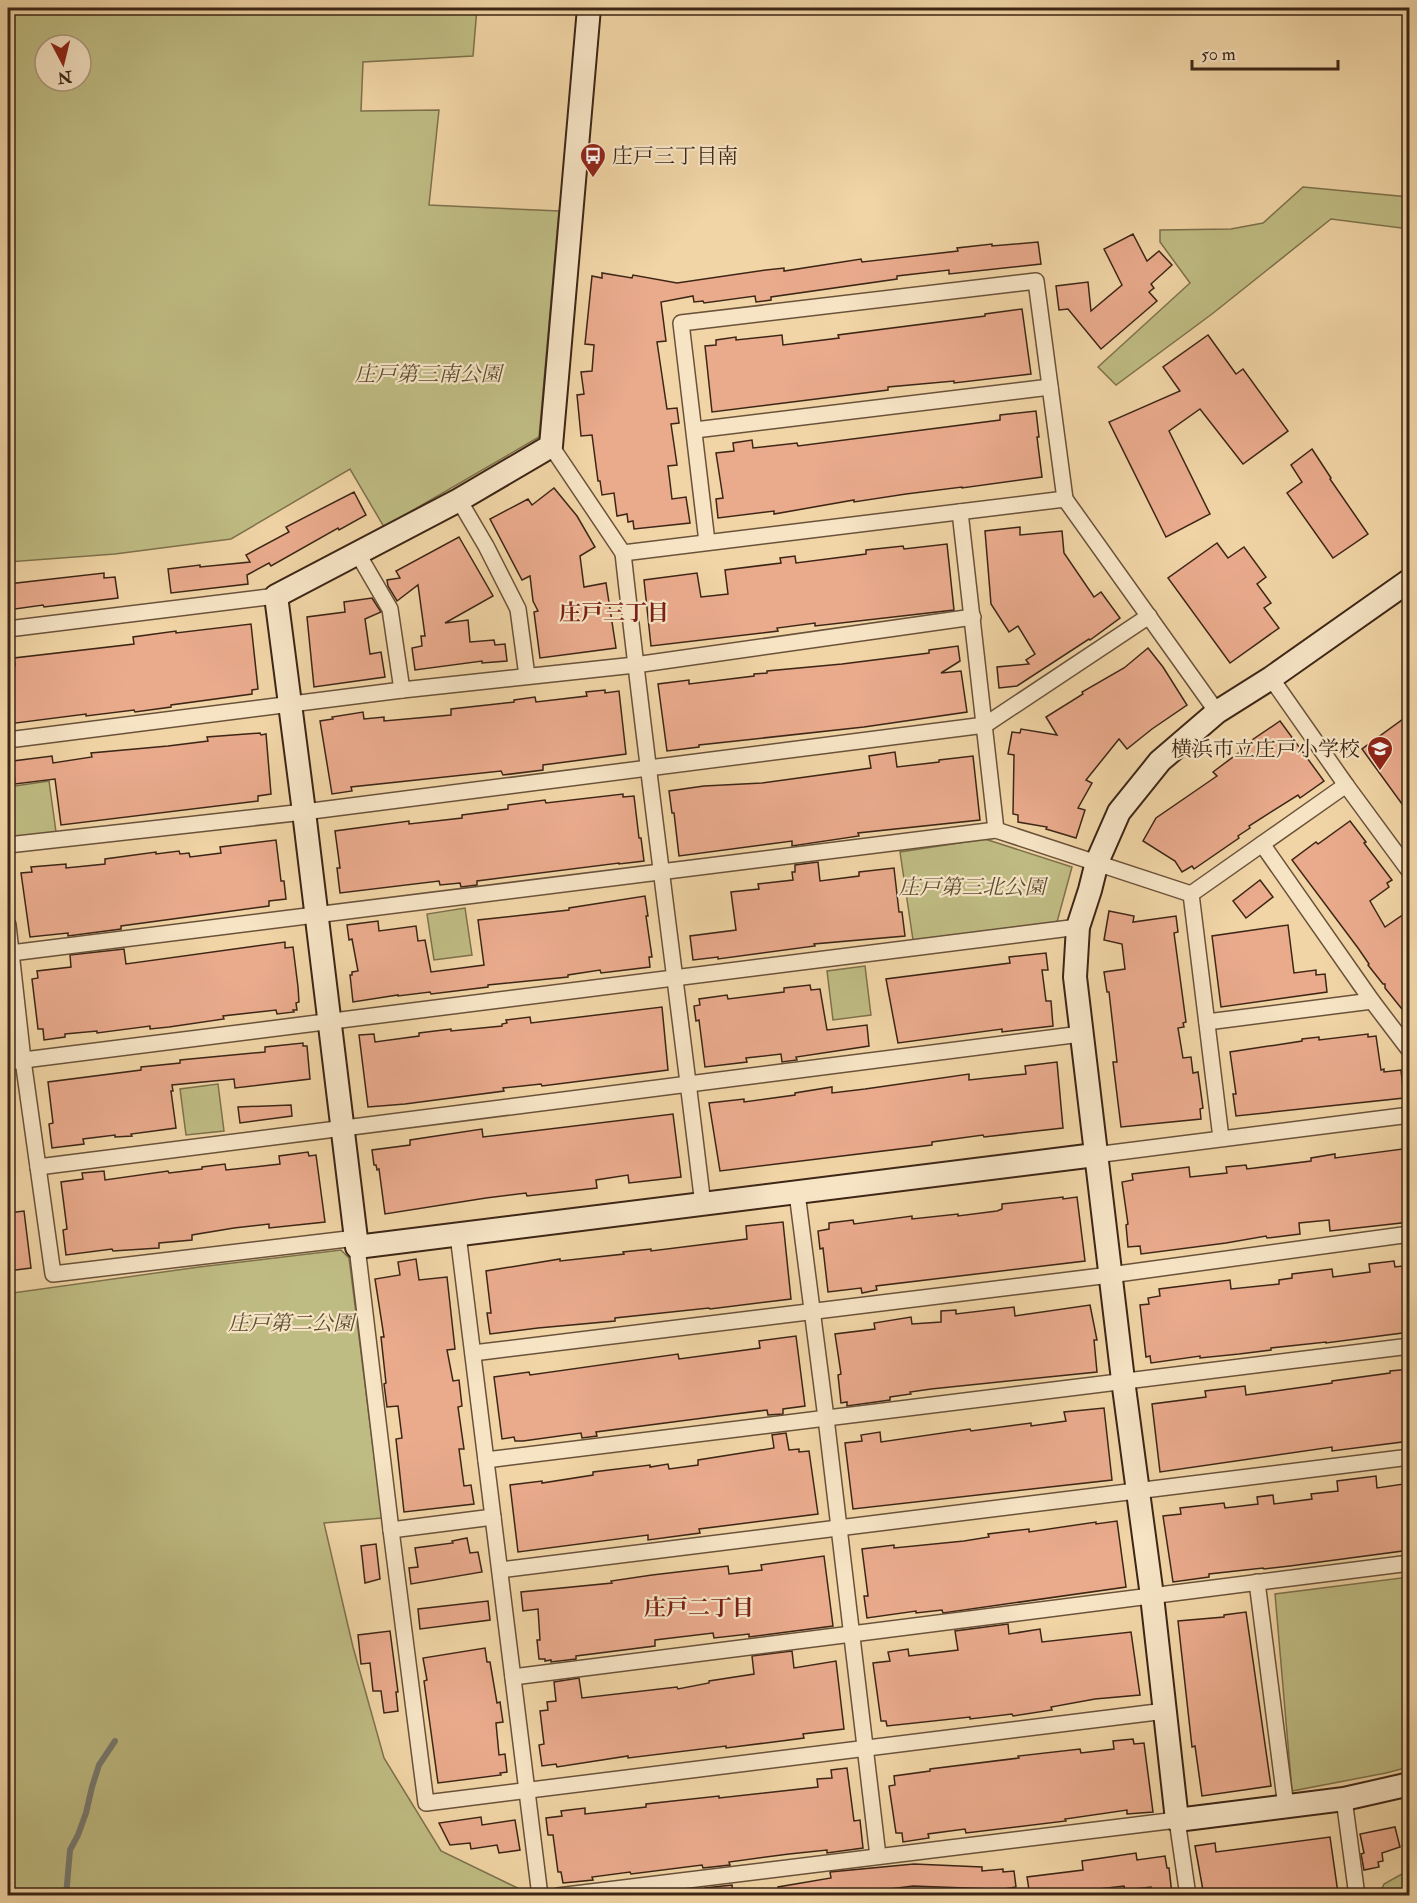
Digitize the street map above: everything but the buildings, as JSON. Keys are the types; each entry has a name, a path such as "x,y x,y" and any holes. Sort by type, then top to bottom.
{"street":[{"path":"589,8 551,446 623,553 703,1205"},
{"path":"707,542 681,323 1036,281 1065,499 1217,712"},
{"path":"695,430 1050,387"},
{"path":"8,629 276,596 459,500 551,446"},
{"path":"623,553 1065,499"},
{"path":"459,500 486,546 518,609 527,676"},
{"path":"960,513 996,830"},
{"path":"358,554 390,609 402,690"},
{"path":"1188,1896 1081,1034 1075,977 1078,927 1097,862 1119,812 1160,760 1217,712 1271,678 1410,580"},
{"path":"276,596 426,1803 1165,1711"},
{"path":"8,845 304,812 984,725 1149,616"},
{"path":"8,740 402,690 636,664 973,617"},
{"path":"1271,678 1410,872"},
{"path":"1191,894 1346,785"},
{"path":"11,953 996,830 1191,894"},
{"path":"1262,844 1372,1001 1410,1051"},
{"path":"1191,894 1221,1138"},
{"path":"8,925 23,1060 53,1274 356,1243 458,1235 1410,1115"},
{"path":"8,1062 1078,927"},
{"path":"1207,1022 1372,1001"},
{"path":"38,1167 1081,1034"},
{"path":"796,1193 826,1418 878,1856"},
{"path":"473,1353 1110,1275 1410,1234"},
{"path":"458,1235 540,1896"},
{"path":"486,1460 1410,1346"},
{"path":"500,1570 1410,1457"},
{"path":"391,1530 493,1517"},
{"path":"513,1677 1410,1563"},
{"path":"1257,1582 1286,1807"},
{"path":"558,1896 1286,1807 1344,1799 1410,1784"},
{"path":"1344,1799 1357,1896"}],"green space":[{"name":"庄戸第三南公園","path":"8,8 477,8 473,56 363,62 361,111 439,110 429,205 559,211 539,437 384,527 350,469 231,539 115,554 8,562"},
{"path":"1303,187 1409,197 1409,229 1331,219 1212,314 1116,385 1098,367 1190,283 1160,242 1160,230 1231,229 1263,223"},
{"path":"49,781 56,832 13,838 8,831 8,787"},
{"name":"庄戸第三北公園","path":"985,839 1072,867 1057,922 913,940 900,852"},
{"path":"465,908 472,955 434,960 427,914"},
{"path":"865,966 871,1015 833,1020 827,971"},
{"path":"218,1084 224,1131 186,1135 180,1089"},
{"name":"庄戸第二公園","path":"341,1250 349,1258 382,1518 324,1523 353,1647 384,1758 441,1851 532,1895 8,1895 8,1263 13,1293"},
{"path":"1409,1577 1409,1767 1292,1791 1275,1594"},
{"path":"1409,1870 1409,1895 1379,1895 1384,1884"}],"waterway":[{"path":"66,1896 70,1850 86,1813 99,1765 115,1741"}],"place":[{"name":"庄戸三丁目南","path":"593,179"},
{"name":"横浜市立庄戸小学校","path":"1380,772"}],"district":[{"name":"庄戸三丁目","path":"614,612"},
{"name":"庄戸二丁目","path":"699,1607"}]}
